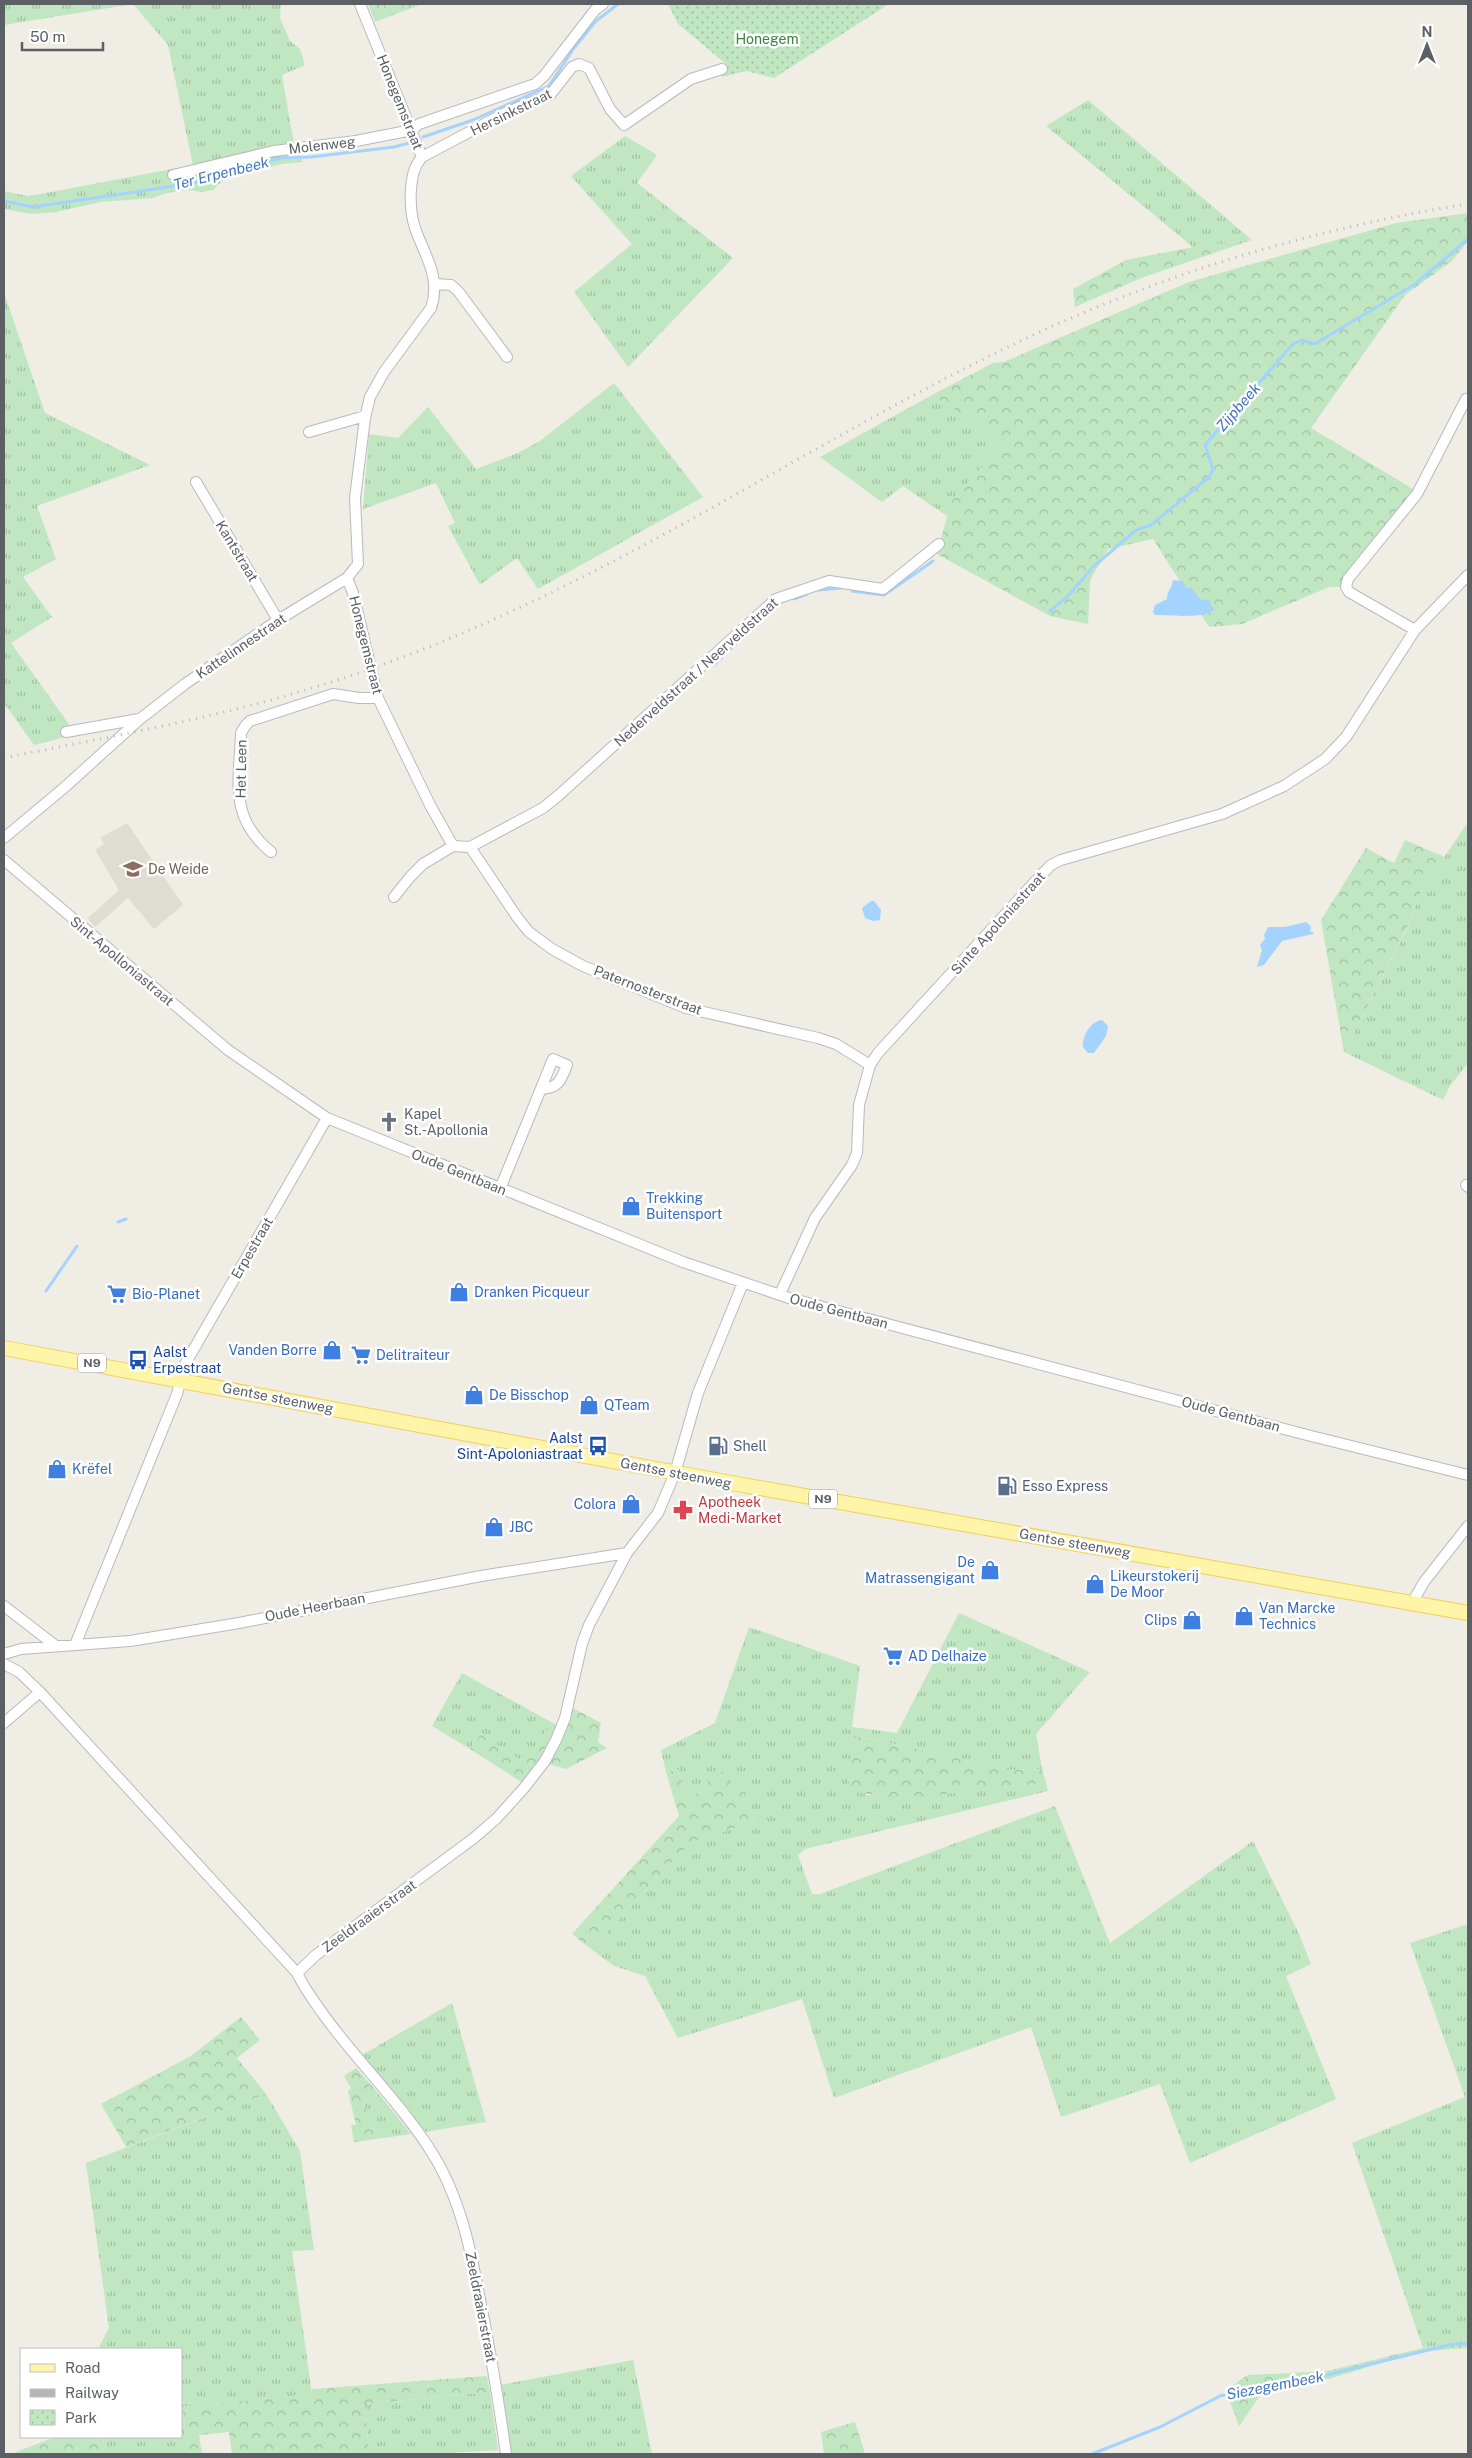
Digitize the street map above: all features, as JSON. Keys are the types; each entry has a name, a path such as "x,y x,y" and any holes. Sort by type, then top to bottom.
{"main road":[{"name":"Gentse steenweg","path":"4,1348 675,1472 1468,1613"}],"street":[{"name":"Honegemstraat","path":"360,4 422,156 412,176 411,213 433,272 435,296 431,308 384,372 370,397 365,416 356,498 358,564 347,578 353,593 378,698 430,804 453,846"},
{"name":"Molenweg","path":"173,175 274,151 356,141 412,130 419,124 535,84 544,76 594,10 603,4"},
{"name":"Hersinkstraat","path":"422,156 505,113 550,95 572,67 579,64 590,68 610,109 624,125 691,79 722,69"},
{"path":"435,284 452,285 458,291 507,356"},
{"path":"1415,630 1348,592 1346,587 1348,579 1417,494 1466,399"},
{"path":"309,432 365,416"},
{"name":"Kantstraat","path":"196,482 278,620"},
{"name":"Nederveldstraat / Neerveldstraat","path":"470,847 543,808 776,599 829,581 883,589 939,544"},
{"name":"Sinte Apoloniastraat","path":"780,1294 815,1218 848,1171 857,1153 857,1117 870,1065 878,1053 1051,865 1222,814 1284,786 1325,759 1346,738 1415,630 1468,575"},
{"name":"Kattelinnestraat","path":"4,838 65,787 140,719 185,684 278,620 347,578"},
{"name":"Het Leen","path":"271,852 257,840 241,812 238,788 241,733 245,726 250,720 333,694 359,698 378,698"},
{"name":"Kattelinnestraat","path":"66,732 140,719"},
{"path":"394,897 423,864 453,846 470,847"},
{"name":"Paternosterstraat","path":"470,847 517,917 530,932 552,949 583,966 686,1008 818,1038 836,1044 870,1065"},
{"name":"Sint-Apolloniastraat","path":"4,860 200,1027 243,1059"},
{"name":"Oude Gentbaan","path":"243,1059 327,1118 500,1189 743,1283 1307,1435 1468,1475"},
{"path":"500,1189 541,1088"},
{"name":"Erpestraat","path":"75,1645 176,1394 180,1379 207,1326 327,1118"},
{"path":"675,1472 698,1393 743,1283"},
{"name":"Zeeldraaierstraat","path":"506,2454 495,2381 470,2246 459,2209 445,2173 412,2124 333,2027 302,1985 297,1973 316,1955 468,1843 497,1818 545,1761 566,1718 582,1644 589,1625 627,1553 658,1513 675,1472"},
{"path":"1412,1603 1424,1582 1468,1526"},
{"name":"Oude Heerbaan","path":"4,1654 21,1649 120,1643 481,1576 627,1553"},
{"path":"4,1606 56,1646"},
{"path":"4,1664 19,1672 40,1692 297,1973"},
{"path":"4,1723 40,1692"}],"shaded area":[{"name":"De Weide","path":"127,823 183,905 154,929 128,898 95,927 88,918 119,890 95,850 104,844 100,838"}],"green space":[{"path":"4,4 133,4 4,25"},
{"path":"133,4 281,4 280,18 290,41 300,49 305,65 282,75 294,144 303,162 281,164 224,179 213,190 203,192 189,190 166,193 153,198 101,202 56,212 32,214 4,209 4,191 27,196 193,165 168,45"},
{"path":"368,4 422,4 375,22"},
{"name":"Honegem","path":"668,4 889,4 774,78 746,71 722,77 725,63 678,24"},
{"path":"1088,100 1252,240 1193,247 1046,126"},
{"path":"625,136 657,155 637,183 733,258 628,367 574,292 632,244 571,176"},
{"path":"1468,213 1468,241 1452,261 1405,295 1311,428 1418,492 1346,587 1329,587 1242,624 1209,627 1153,539 1108,549 1090,580 1088,624 1050,616 937,554 951,502 1004,441 932,395 993,363 1004,362 1189,282 1396,223"},
{"path":"1252,240 1141,278 1075,307 1073,289 1126,260 1193,247"},
{"path":"4,293 45,413 150,465 37,506 56,559 23,577 52,617 11,643 71,727 64,729 66,737 34,745 4,703"},
{"path":"614,383 703,497 538,589 517,558 480,585 448,526 455,523 436,483 363,509 369,434 398,438 428,407 476,469 518,453 540,441"},
{"path":"932,395 1005,441 951,502 947,516 903,486 882,502 820,457"},
{"path":"1466,825 1468,826 1468,1063 1450,1086 1443,1100 1344,1052 1408,927 1425,880 1428,881"},
{"path":"1405,840 1445,857 1428,882 1425,880 1408,926 1344,1052 1321,920 1366,848 1394,863"},
{"path":"959,1613 1090,1672 1036,1734 1042,1769 1004,1770 942,1754 855,1736 865,1795 930,1795 1046,1783 1048,1791 805,1849 798,1855 812,1894 820,1894 1055,1806 1110,1943 1253,1841 1299,1934 1311,1964 1286,1976 1336,2099 1190,2163 1160,2084 1061,2117 1031,2027 834,2098 802,1999 678,2038 645,1976 614,1966 591,1949 690,1843 753,1822 740,1785 731,1788 710,1789 687,1797 678,1769 666,1772 661,1750 715,1723 749,1627 860,1666 852,1727 897,1733"},
{"path":"462,1673 551,1722 530,1758 520,1760 481,1734 470,1749 432,1726"},
{"path":"571,1707 601,1723 598,1742 607,1748 566,1769 548,1764"},
{"path":"551,1722 557,1725 537,1763 523,1783 470,1749 481,1734 520,1760 530,1758"},
{"path":"854,1736 942,1754 1004,1770 1042,1769 1046,1783 922,1796 872,1795 848,1791"},
{"path":"678,1769 687,1797 710,1789 706,1777 726,1771 731,1788 741,1784 753,1822 690,1843 591,1949 572,1934 679,1816 666,1772"},
{"path":"1468,1924 1468,2343 1423,2348 1352,2143 1465,2097 1410,1943"},
{"path":"452,2003 486,2122 424,2132 362,2055"},
{"path":"241,2017 260,2040 237,2058 266,2094 126,2147 101,2104 191,2056"},
{"path":"356,2068 379,2094 364,2103 376,2139 354,2142 351,2125 356,2125 348,2091 351,2088 344,2076"},
{"path":"266,2094 300,2151 314,2250 292,2251 312,2394 182,2407 182,2348 99,2348 109,2328 86,2163"},
{"path":"379,2094 411,2134 376,2139 364,2103"},
{"path":"1468,2343 1468,2348 1436,2350 1403,2356 1321,2381 1286,2386 1267,2386 1239,2426 1226,2390 1248,2375 1327,2371 1423,2348"},
{"path":"633,2360 652,2454 511,2454 500,2385"},
{"path":"487,2376 490,2392 365,2404 369,2454 232,2454 229,2432 199,2435 202,2454 189,2454 182,2407 312,2394 312,2389"},
{"path":"490,2392 498,2450 433,2454 369,2454 365,2404"},
{"path":"182,2407 189,2454 105,2454 103,2438 182,2438"},
{"path":"855,2422 865,2454 824,2454 821,2432"},
{"path":"52,2438 103,2438 105,2454 11,2454"}],"water":[{"path":"1173,580 1183,581 1186,588 1191,588 1201,600 1209,600 1214,610 1194,616 1155,615 1153,612 1155,605 1167,599"},
{"path":"871,901 874,901 881,910 880,920 873,921 865,918 862,908"},
{"path":"1306,922 1311,926 1310,932 1314,932 1313,934 1282,941 1264,965 1257,967 1262,950 1260,945 1265,939 1264,935 1268,927 1285,927"},
{"path":"1102,1020 1108,1026 1106,1036 1094,1053 1088,1053 1083,1047 1086,1034 1094,1023"}],"waterway":[{"name":"Ter Erpenbeek","path":"423,137 473,120 549,86 574,48 596,21 618,4"},
{"name":"Ter Erpenbeek","path":"4,201 33,207 204,181 227,171 281,158 311,157 394,147 409,143"},
{"name":"Zijpbeek","path":"1050,611 1068,596 1093,567 1136,530 1151,525 1209,477 1213,469 1205,445 1293,344 1302,340 1315,344 1415,284 1468,239"},
{"name":"Zijpbeek","path":"852,591 884,595 933,561"},
{"name":"Zijpbeek","path":"818,590 841,588"},
{"name":"Zijpbeek","path":"794,599 807,594"},
{"name":"Zijpbeek","path":"754,626 777,606"},
{"name":"Zijpbeek","path":"728,651 746,633"},
{"name":"Zijpbeek","path":"714,665 725,654"},
{"name":"Zijpbeek","path":"118,1222 126,1219"},
{"name":"Zijpbeek","path":"46,1291 77,1246"},
{"name":"Siezegembeek","path":"1092,2454 1160,2427 1222,2395 1232,2397 1258,2385 1306,2380 1453,2344 1468,2344"}],"railway":[{"path":"4,758 154,728 244,707 313,688 414,653 480,626 576,581 700,515 945,378 1063,321 1119,298 1233,258 1350,227 1468,204"}],"place":[{"name":"De Weide","path":"133,869"},
{"name":"Kapel St.-Apollonia","path":"389,1122"},
{"name":"Trekking Buitensport","path":"631,1206"},
{"name":"Dranken Picqueur","path":"459,1292"},
{"name":"Bio-Planet","path":"117,1294"},
{"name":"Vanden Borre","path":"332,1350"},
{"name":"Delitraiteur","path":"361,1355"},
{"name":"Aalst Erpestraat","path":"138,1360"},
{"name":"De Bisschop","path":"474,1395"},
{"name":"QTeam","path":"589,1405"},
{"name":"Aalst Sint-Apoloniastraat","path":"598,1446"},
{"name":"Shell","path":"718,1446"},
{"name":"Krëfel","path":"57,1469"},
{"name":"Esso Express","path":"1007,1486"},
{"name":"Colora","path":"631,1504"},
{"name":"Apotheek Medi-Market","path":"683,1510"},
{"name":"JBC","path":"494,1527"},
{"name":"De Matrassengigant","path":"990,1570"},
{"name":"Likeurstokerij De Moor","path":"1095,1584"},
{"name":"Van Marcke Technics","path":"1244,1616"},
{"name":"Clips","path":"1192,1620"},
{"name":"AD Delhaize","path":"893,1656"}]}
